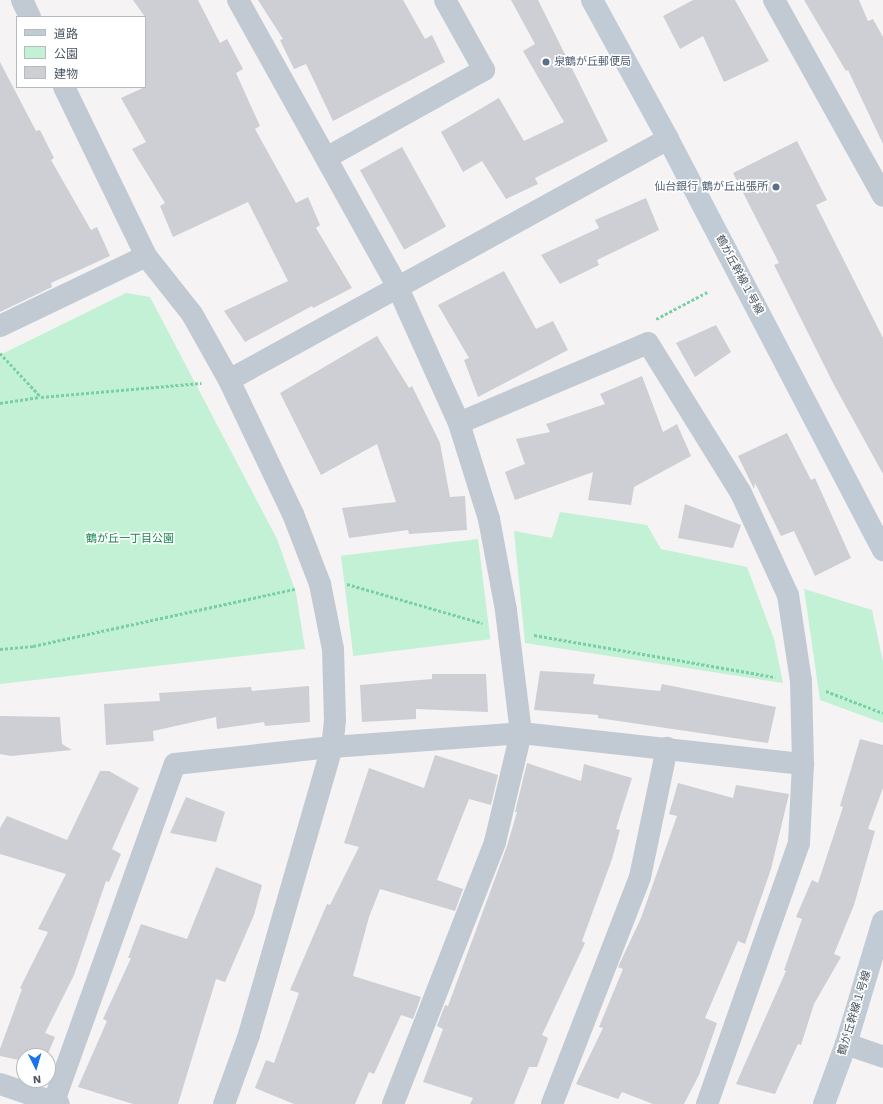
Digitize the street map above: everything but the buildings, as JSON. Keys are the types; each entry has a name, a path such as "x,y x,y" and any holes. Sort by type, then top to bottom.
{"street":[{"path":"22,0 30,16"},
{"path":"238,0 398,288 459,423 489,519 508,630 521,733 495,842 393,1104"},
{"path":"326,158 484,70 445,0"},
{"name":"鶴が丘幹線１号線","path":"592,0 668,139 883,550"},
{"path":"774,0 883,196"},
{"path":"64,88 146,256 192,314 229,380 294,514 320,584 333,649 335,720 332,747 249,1035 224,1104"},
{"path":"229,380 668,139"},
{"path":"0,326 146,256"},
{"path":"459,423 648,343 741,493 788,595 801,681 803,764 799,843 707,1104"},
{"path":"0,1084 55,1103 175,764 332,747 521,733 803,764"},
{"path":"552,1104 640,877 667,748"},
{"name":"鶴が丘幹線１号線","path":"824,1104 846,1044 883,921"},
{"path":"846,1044 883,1057"}],"path":[{"path":"648,343 641,327 709,291"},
{"path":"0,353 41,397"},
{"path":"0,403 41,397 229,380"},
{"path":"344,584 508,630 801,681 883,713"},
{"path":"0,649 33,646 302,587"}],"green space":[{"name":"鶴が丘一丁目公園","path":"126,293 150,297 277,539 296,593 305,649 0,684 0,355"},
{"path":"560,512 647,525 661,549 747,567 774,639 783,683 525,643 514,531 552,538"},
{"path":"478,539 490,639 353,656 341,556"},
{"path":"804,589 872,610 883,662 883,723 820,700"}],"place":[{"name":"泉鶴が丘郵便局","path":"546,62"},
{"name":"仙台銀行 鶴が丘出張所","path":"776,187"}]}
